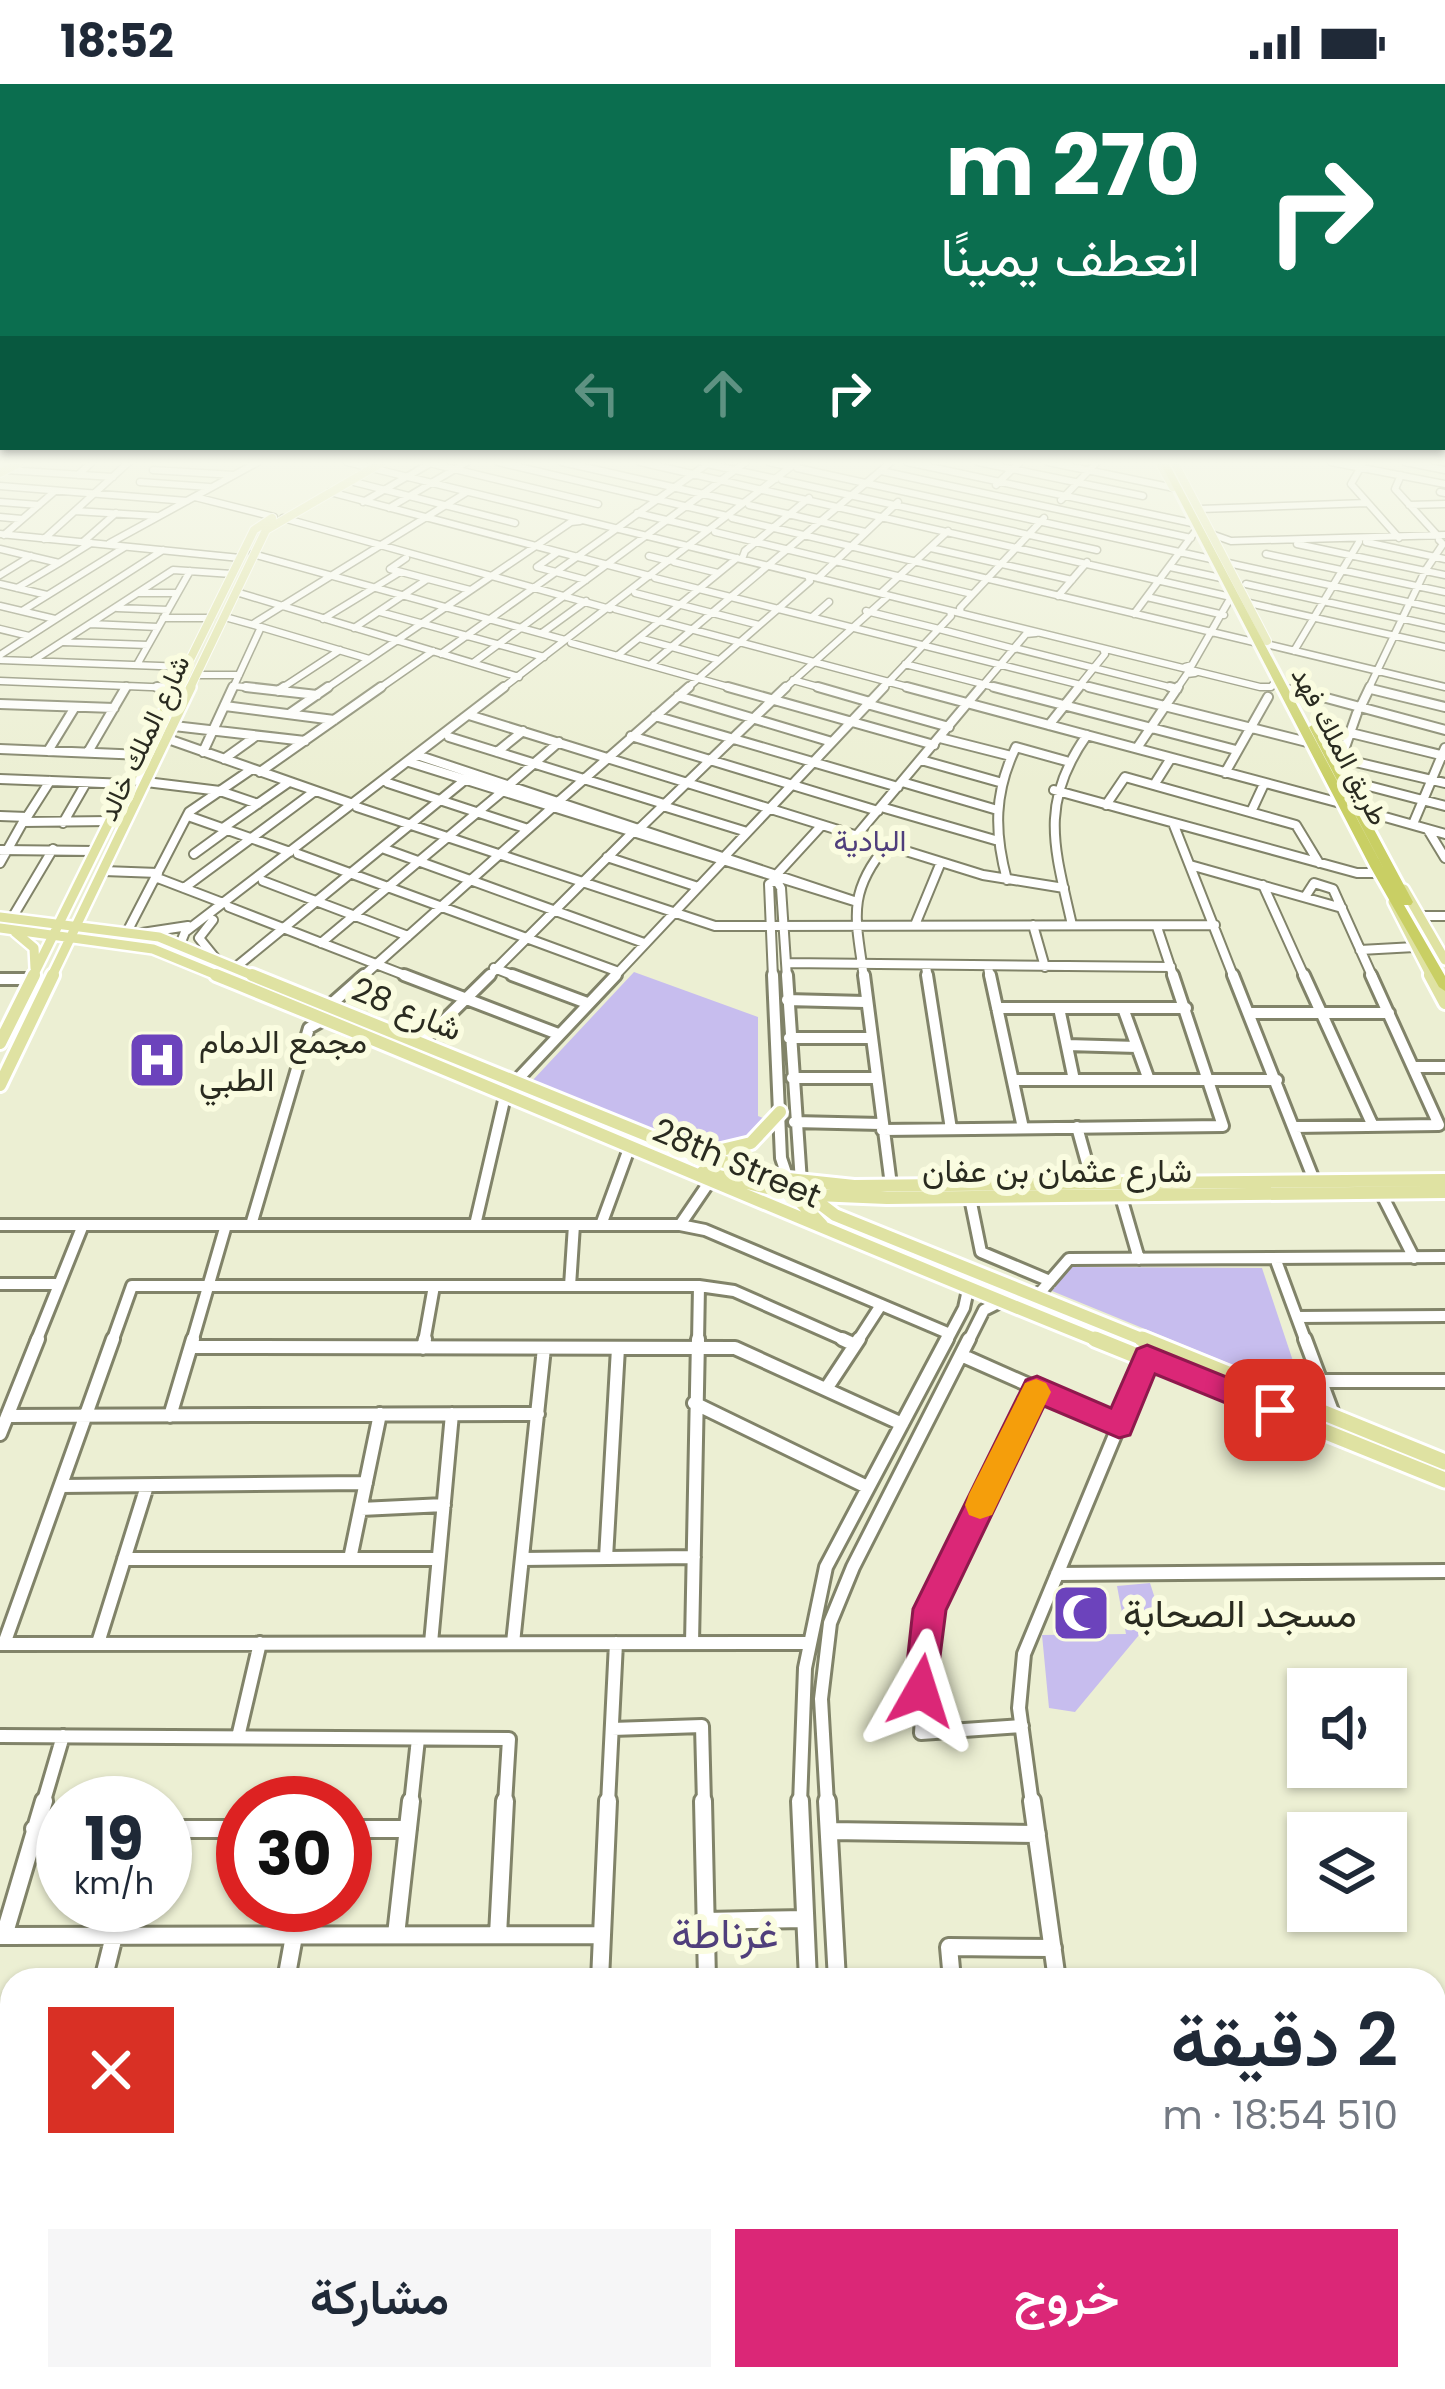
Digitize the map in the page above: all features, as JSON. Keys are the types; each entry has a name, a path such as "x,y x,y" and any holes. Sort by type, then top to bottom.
{"highway":[{"name":"طريق الملك فهد","path":"1220,570 1246,620 1265,643 1277,680 1377,868 1391,880 1445,973"},
{"name":"طريق الملك فهد","path":"1224,570 1304,710 1336,756 1342,779 1445,987"}],"main road":[{"name":"شارع الملك خالد","path":"0,1042 234,570"},
{"name":"شارع الملك خالد","path":"0,1085 246,570"},
{"path":"1216,570 1246,620"},
{"path":"1232,570 1265,643"},
{"path":"1391,880 1420,916 1445,960"},
{"path":"1391,880 1415,947 1445,1003"},
{"path":"6,922 51,914 72,898"},
{"path":"64,954 99,933 82,919 77,924"},
{"path":"6,922 34,948 33,975"},
{"name":"28th Street","path":"6,922 56,928 77,924 327,1012 510,1087 630,1146 832,1233 1445,1480"},
{"name":"شارع 28","path":"99,933 128,930 216,958 327,1012 420,1044 510,1087 797,1187"},
{"path":"691,1153 741,1149 761,1139 779,1112"},
{"name":"شارع عثمان بن عفان","path":"673,1164 797,1187 970,1198 1445,1192"},
{"name":"شارع عثمان بن عفان","path":"889,1191 1117,1180 1445,1180"},
{"path":"797,1187 832,1233"},
{"name":"28th Street","path":"797,1187 835,1215 1445,1462"},
{"path":"886,1235 867,1221 866,1210 889,1191"}],"street":[{"path":"16,588 46,570"},
{"path":"22,611 89,570"},
{"path":"1,655 132,570"},
{"path":"169,570 232,574"},
{"path":"34,661 173,570"},
{"path":"315,570 851,721 1010,756"},
{"path":"203,752 235,686 257,625 341,570"},
{"path":"392,570 470,590"},
{"path":"467,570 1343,804"},
{"path":"289,714 501,570"},
{"path":"547,570 586,580"},
{"path":"128,930 188,815 466,636 559,570"},
{"path":"473,663 601,570"},
{"path":"625,570 1311,743"},
{"path":"216,958 199,938 226,905 662,570"},
{"path":"704,570 718,573"},
{"path":"617,656 723,570"},
{"path":"650,665 763,570"},
{"path":"782,570 1264,688 1277,680"},
{"path":"251,1225 309,1028 822,570"},
{"path":"872,570 972,594"},
{"path":"420,1044 580,883 909,570"},
{"path":"947,570 1445,686"},
{"path":"961,614 994,570"},
{"path":"1028,570 1072,580"},
{"path":"1058,596 1081,570"},
{"path":"1100,570 1231,597 1192,665 1180,667"},
{"path":"1134,614 1168,570"},
{"path":"1182,570 1221,578"},
{"path":"1445,610 1256,570 1244,587 1445,628"},
{"path":"1294,651 1340,570"},
{"path":"1343,570 1445,592"},
{"path":"1418,570 1445,575"},
{"path":"138,663 190,571"},
{"path":"1425,571 1336,756 1445,783"},
{"path":"323,619 400,572"},
{"path":"356,805 652,577"},
{"path":"354,628 427,579"},
{"path":"0,584 47,596"},
{"path":"236,592 519,677"},
{"path":"138,593 177,593"},
{"path":"635,593 759,625"},
{"path":"1147,597 1224,615"},
{"path":"542,633 586,601"},
{"path":"812,617 829,602"},
{"path":"1249,603 1445,647"},
{"path":"0,606 56,619"},
{"path":"116,608 163,618"},
{"path":"866,610 1177,689"},
{"path":"475,1225 510,1087 951,616 950,610"},
{"path":"380,611 544,657"},
{"path":"542,612 586,624"},
{"path":"225,617 369,659"},
{"path":"90,624 211,618"},
{"path":"0,629 29,636"},
{"path":"857,836 1026,634 1038,632"},
{"path":"639,638 719,660"},
{"path":"63,642 148,645"},
{"path":"591,649 591,655 660,675 679,673"},
{"path":"1048,725 1105,654 1103,649"},
{"path":"278,691 340,650"},
{"path":"1,655 34,661 186,667"},
{"path":"73,684 89,662"},
{"path":"905,664 1236,750"},
{"path":"1138,748 1187,674 1198,672"},
{"path":"197,675 239,675"},
{"path":"793,680 949,727"},
{"path":"0,681 176,688"},
{"path":"88,752 127,686"},
{"path":"235,686 317,695"},
{"path":"1293,689 1322,702 1445,733"},
{"path":"1370,689 1445,707"},
{"path":"912,717 932,694"},
{"path":"678,696 832,742"},
{"path":"1225,773 1268,697"},
{"path":"1304,710 1306,704 1322,702"},
{"path":"0,704 114,708"},
{"path":"225,706 334,720"},
{"path":"48,751 75,707"},
{"path":"472,716 940,862 1006,880 1064,888"},
{"path":"655,716 812,763 994,809"},
{"path":"174,726 304,741"},
{"path":"498,752 524,732"},
{"path":"1351,733 1444,753 1413,824"},
{"path":"1072,925 1051,806 1066,761 1087,735"},
{"path":"224,759 256,736"},
{"path":"631,736 995,840"},
{"path":"448,737 747,832"},
{"path":"168,739 715,926 1215,925"},
{"path":"322,943 559,742"},
{"path":"148,743 138,781 220,791 258,803"},
{"path":"1006,880 995,840 994,809 1010,756 1016,747 1066,761"},
{"path":"2,752 143,755"},
{"path":"1154,785 1171,758"},
{"path":"416,759 466,779 506,788"},
{"path":"416,759 854,901"},
{"path":"921,760 999,782"},
{"path":"1106,805 1125,777 1296,825 1319,863"},
{"path":"0,779 128,784"},
{"path":"236,967 466,779"},
{"path":"1342,779 1445,806"},
{"path":"0,863 50,781"},
{"path":"194,854 289,782"},
{"path":"62,823 86,783"},
{"path":"388,783 528,829"},
{"path":"1251,812 1264,784"},
{"path":"184,888 315,790"},
{"path":"1054,790 1357,873 1373,873 1377,868"},
{"path":"1360,810 1445,834"},
{"path":"0,815 62,823 110,821"},
{"path":"188,815 616,971"},
{"path":"1173,823 1252,1013 1314,1180"},
{"path":"797,1187 781,1158 769,884 822,825"},
{"path":"1427,829 1445,858"},
{"path":"887,845 869,866 854,901 889,1191"},
{"path":"382,848 644,943"},
{"path":"6,922 53,849"},
{"path":"4,850 95,850"},
{"path":"205,969 186,958 179,939 294,853"},
{"path":"607,857 698,887"},
{"path":"915,925 940,862"},
{"path":"1190,865 1342,908"},
{"path":"104,871 157,875 558,1034"},
{"path":"777,877 797,1187"},
{"path":"262,881 408,936"},
{"path":"1294,1127 1439,1125 1342,908 1329,886 1314,883 1305,898"},
{"path":"1263,885 1373,1126"},
{"path":"1420,916 1445,916"},
{"path":"141,933 183,928 202,920"},
{"path":"1033,925 1045,967"},
{"path":"794,1122 951,1129 1223,1126 1157,927"},
{"path":"1360,950 1415,947"},
{"path":"786,963 1171,967"},
{"path":"926,967 951,1129"},
{"path":"988,967 1023,1128"},
{"path":"494,968 587,1003"},
{"path":"0,979 33,975"},
{"path":"787,1000 865,1002"},
{"path":"997,1007 1186,1008"},
{"path":"1059,1008 1074,1080"},
{"path":"1124,1008 1149,1080"},
{"path":"1252,1013 1389,1013"},
{"path":"0,1014 14,1014"},
{"path":"789,1038 869,1038"},
{"path":"1067,1045 1137,1047"},
{"path":"1413,1067 1445,1067"},
{"path":"792,1078 874,1078"},
{"path":"1012,1080 1277,1080"},
{"path":"1077,1127 1092,1181"},
{"path":"601,1225 630,1146"},
{"path":"1117,1180 1139,1259"},
{"path":"680,1225 710,1181"},
{"path":"1381,1193 1414,1258"},
{"path":"970,1198 981,1252 1051,1281"},
{"path":"0,1225 680,1225 705,1230 950,1334"},
{"path":"0,1434 83,1225"},
{"path":"170,1415 226,1225"},
{"path":"570,1286 574,1225"},
{"path":"1037,1296 1069,1259 1445,1257"},
{"path":"1275,1258 1333,1414"},
{"path":"0,1284 59,1284"},
{"path":"807,1968 802,1782 808,1643 826,1567 964,1308 969,1285"},
{"path":"808,1643 2,1643 132,1286 699,1286 734,1291 855,1346"},
{"path":"423,1348 434,1286"},
{"path":"692,1643 694,1348 699,1286"},
{"path":"836,1968 820,1699 830,1623 853,1567 979,1321 996,1300 1010,1302"},
{"path":"826,1389 881,1304"},
{"path":"964,1308 979,1321"},
{"path":"1297,1317 1445,1316"},
{"path":"191,1347 735,1348 902,1424"},
{"path":"512,1643 544,1348"},
{"path":"606,1558 618,1348"},
{"path":"961,1355 1119,1425"},
{"path":"1056,1968 1022,1726 1024,1654 1147,1358"},
{"path":"1321,1381 1445,1381"},
{"path":"1022,1726 921,1733 921,1691 929,1609 1037,1389"},
{"path":"694,1403 867,1487"},
{"path":"350,1559 380,1414"},
{"path":"430,1643 452,1414"},
{"path":"7,1416 538,1414"},
{"path":"61,1486 366,1483"},
{"path":"98,1643 147,1486"},
{"path":"361,1509 444,1505"},
{"path":"522,1559 694,1557"},
{"path":"124,1559 438,1559"},
{"path":"1057,1574 1445,1570"},
{"path":"238,1737 260,1643"},
{"path":"601,1968 616,1643"},
{"path":"611,1729 702,1726 706,1968"},
{"path":"0,1736 509,1739 498,1935"},
{"path":"62,1736 2,1936 602,1935"},
{"path":"396,1936 418,1738"},
{"path":"372,1828 408,1828"},
{"path":"830,1832 1037,1834"},
{"path":"706,1921 805,1919"},
{"path":"106,1968 115,1936"},
{"path":"288,1968 294,1936"},
{"path":"951,1968 949,1948 1053,1948"}],"shaded area":[{"path":"634,972 758,1017 758,1116 763,1118 753,1136 702,1150 532,1081"},
{"path":"1070,1267 1262,1268 1304,1394 1052,1291"},
{"path":"1150,1583 1159,1611 1075,1712 1049,1708 1042,1635 1126,1634 1117,1586"}],"slow traffic":[{"path":"980,1505 1036,1392"}],"place":[{"name":"مجمع الدمام الطبي","path":"157,1060"},
{"name":"مسجد الصحابة","path":"1081,1613"}],"district":[{"name":"البادية","path":"870,840"},
{"name":"غرناطة","path":"725,1933"}],"route":[{"path":"921,1691 929,1609 1037,1389 1119,1425 1147,1358 1275,1410"}]}
